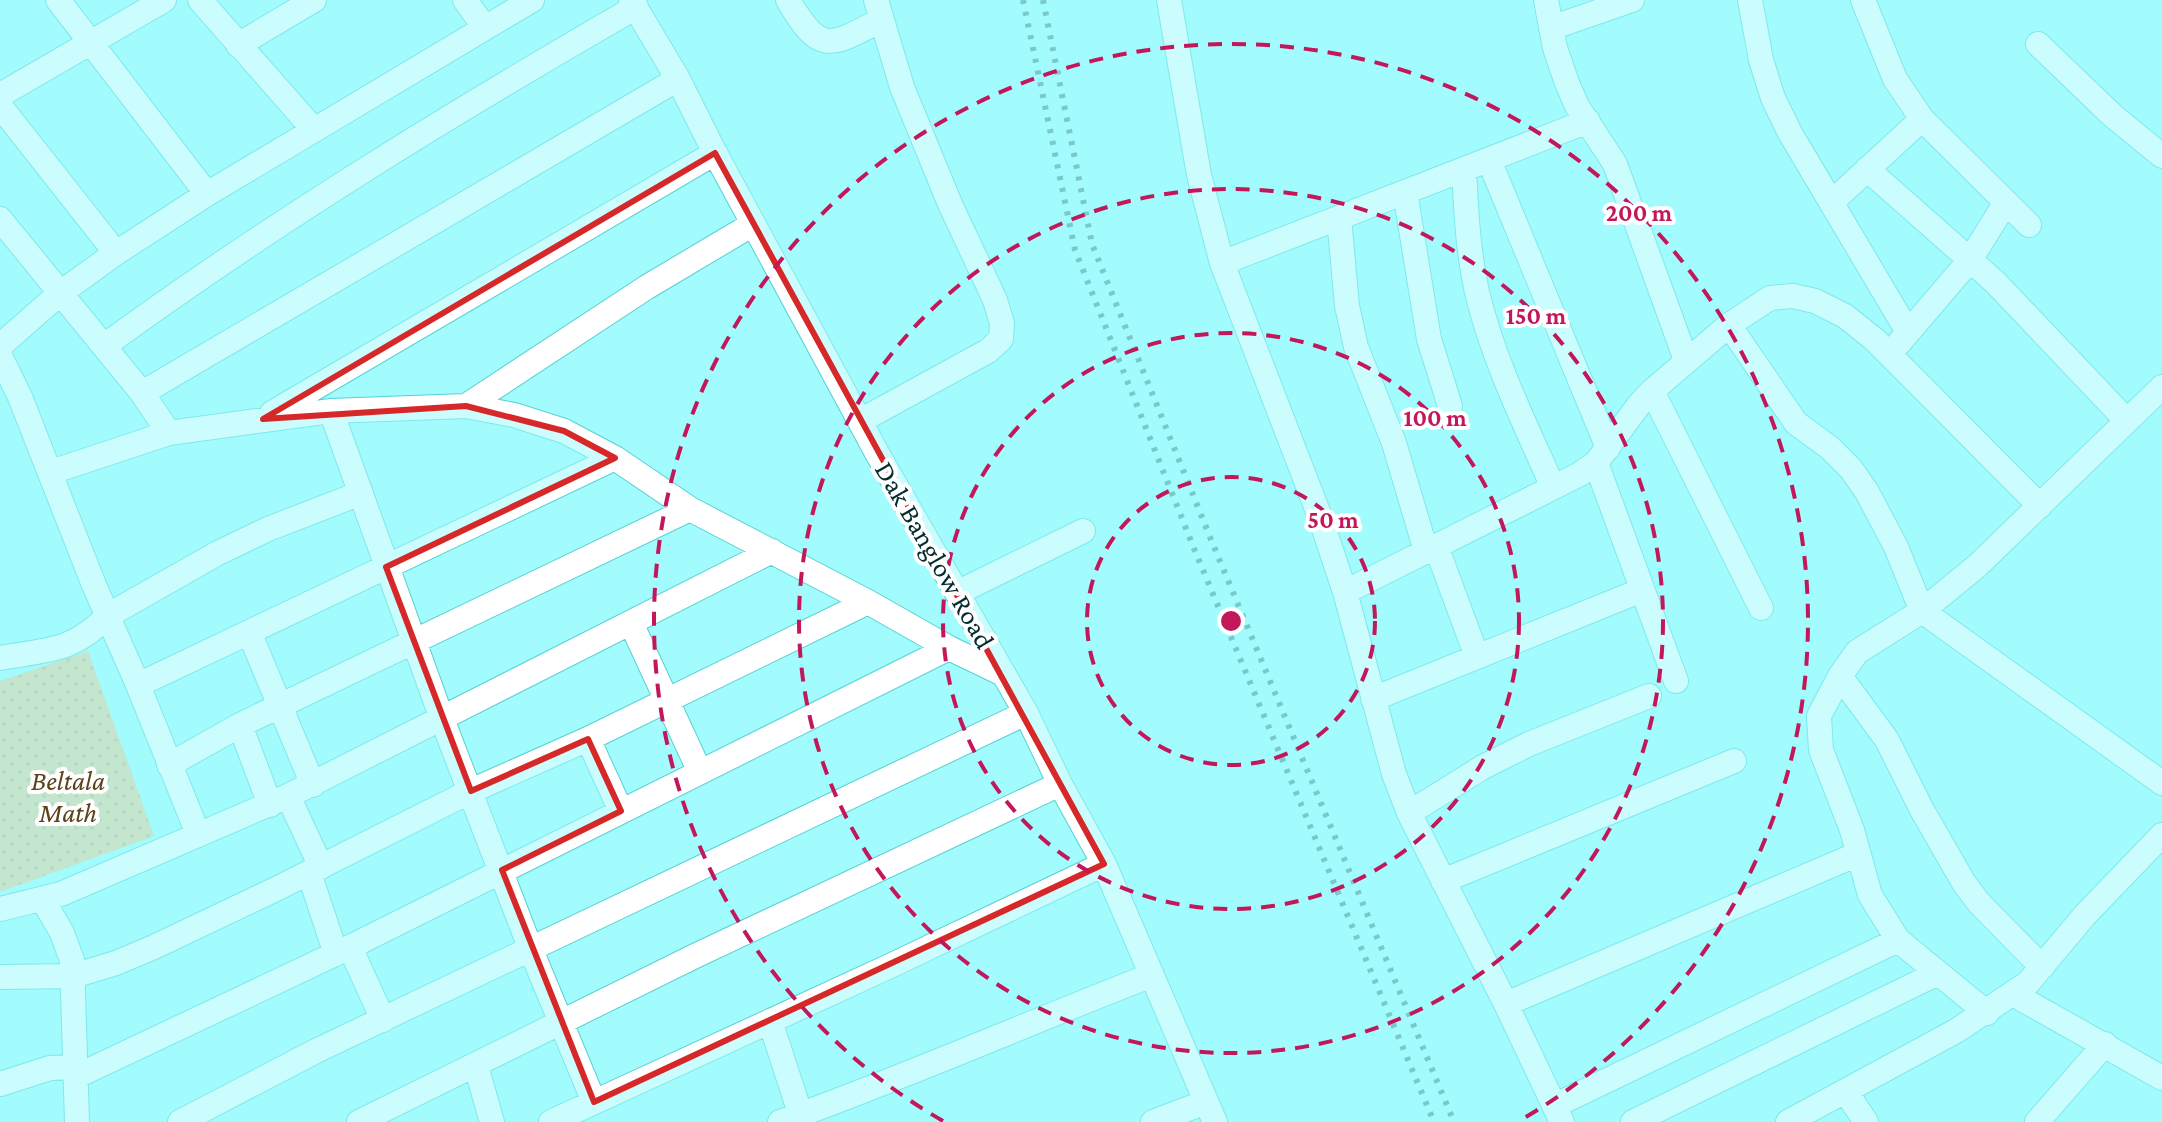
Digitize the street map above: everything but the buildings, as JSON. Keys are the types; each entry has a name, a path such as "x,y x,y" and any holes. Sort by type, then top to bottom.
{"street":[{"path":"58,0 207,194"},
{"path":"0,95 164,0"},
{"path":"200,0 314,130"},
{"path":"238,45 314,0"},
{"path":"465,0 485,28"},
{"path":"0,346 59,294 116,253 207,194 532,0"},
{"path":"788,0 810,33 821,41 834,42 848,38 879,10 902,87 1002,323 1001,339 988,351 860,421"},
{"path":"1169,0 1199,175 1222,263 1320,517 1345,592 1394,774 1409,813 1559,1114 1898,940"},
{"path":"1546,0 1567,83 1577,106 1615,164 1686,360"},
{"path":"1551,28 1606,4 1632,0"},
{"path":"1750,0 1761,60 1773,98 1790,133 1908,332"},
{"path":"1863,0 1895,79 1922,119 2029,225"},
{"path":"104,346 326,194 634,4"},
{"name":"Dak Banglow Road","path":"634,4 678,79 860,421 1026,713 1104,864 1210,1112"},
{"path":"2038,44 2112,115 2162,156"},
{"path":"142,393 678,79"},
{"path":"0,106 116,253"},
{"path":"1832,202 1922,119"},
{"path":"1222,263 1588,121"},
{"path":"263,419 715,153"},
{"path":"1489,160 1602,456 1642,590 1676,681"},
{"path":"1464,169 1471,259 1484,321 1553,487"},
{"path":"1867,169 1970,260 2127,421"},
{"path":"1405,192 1429,339 1450,406"},
{"path":"1889,354 1970,260 2006,202"},
{"path":"1339,218 1347,306 1356,347 1431,549 1477,657"},
{"path":"0,220 142,393 169,433"},
{"path":"466,406 647,287 753,224"},
{"path":"1345,592 1553,487 1602,456 1632,413 1652,391 1729,325 1770,298 1793,296 1815,301 1845,316 1889,354 2040,506"},
{"path":"1729,325 1796,423 1830,448 1851,469 1867,492 1896,547 1922,611 2162,783"},
{"path":"0,356 51,472 198,834"},
{"path":"1987,1013 1898,940 1870,895 1852,830 1821,750 1819,716 1857,652 1922,611 1977,566 2162,387"},
{"path":"1652,391 1761,608"},
{"path":"51,472 169,433 263,419 331,411 466,406 514,415 564,431 615,458 690,509 1003,674"},
{"path":"331,411 442,719 531,950 594,1102"},
{"path":"138,685 615,458"},
{"path":"0,658 77,642 107,616 218,553 268,529 361,493"},
{"path":"169,765 240,725 415,639 690,509"},
{"path":"957,593 1083,531"},
{"path":"0,909 43,900 313,785 772,551"},
{"path":"1373,699 1642,590"},
{"path":"0,977 73,976 154,947 471,791 668,701 868,602"},
{"path":"631,623 700,772"},
{"path":"249,632 313,785"},
{"path":"0,1084 50,1068 75,1072 343,951 949,648"},
{"path":"1840,676 1887,740 1964,883 1979,903 2042,967"},
{"path":"1409,813 1459,781 1529,744 1649,696"},
{"path":"180,1122 316,1051 1026,713"},
{"path":"240,725 315,870 343,951 383,1020"},
{"path":"588,739 621,811"},
{"path":"1443,881 1734,761"},
{"path":"359,1122 682,962 1060,784"},
{"path":"1788,1122 1987,1013 2028,983 2085,915 2162,835"},
{"path":"1506,1004 1858,854"},
{"path":"551,1122 1104,864"},
{"path":"43,900 68,948 73,976 77,1122"},
{"path":"1633,1122 1938,973"},
{"path":"770,1021 794,1120 1152,975"},
{"path":"2013,994 2162,1078"},
{"path":"2037,1122 2105,1044"},
{"path":"476,1066 492,1122"},
{"path":"1846,1092 1866,1122"},
{"path":"1153,1122 1210,1112"}],"highlighted area":[{"path":"715,153 1104,864 594,1102 502,870 621,811 588,739 471,791 386,567 615,458 564,431 466,406 263,419"}],"green space":[{"name":"Beltala Math","path":"88,651 154,836 0,892 0,681"}],"railway":[{"path":"1023,0 1075,250 1195,551 1434,1122"},
{"path":"1043,0 1092,244 1212,542 1454,1122"}]}
